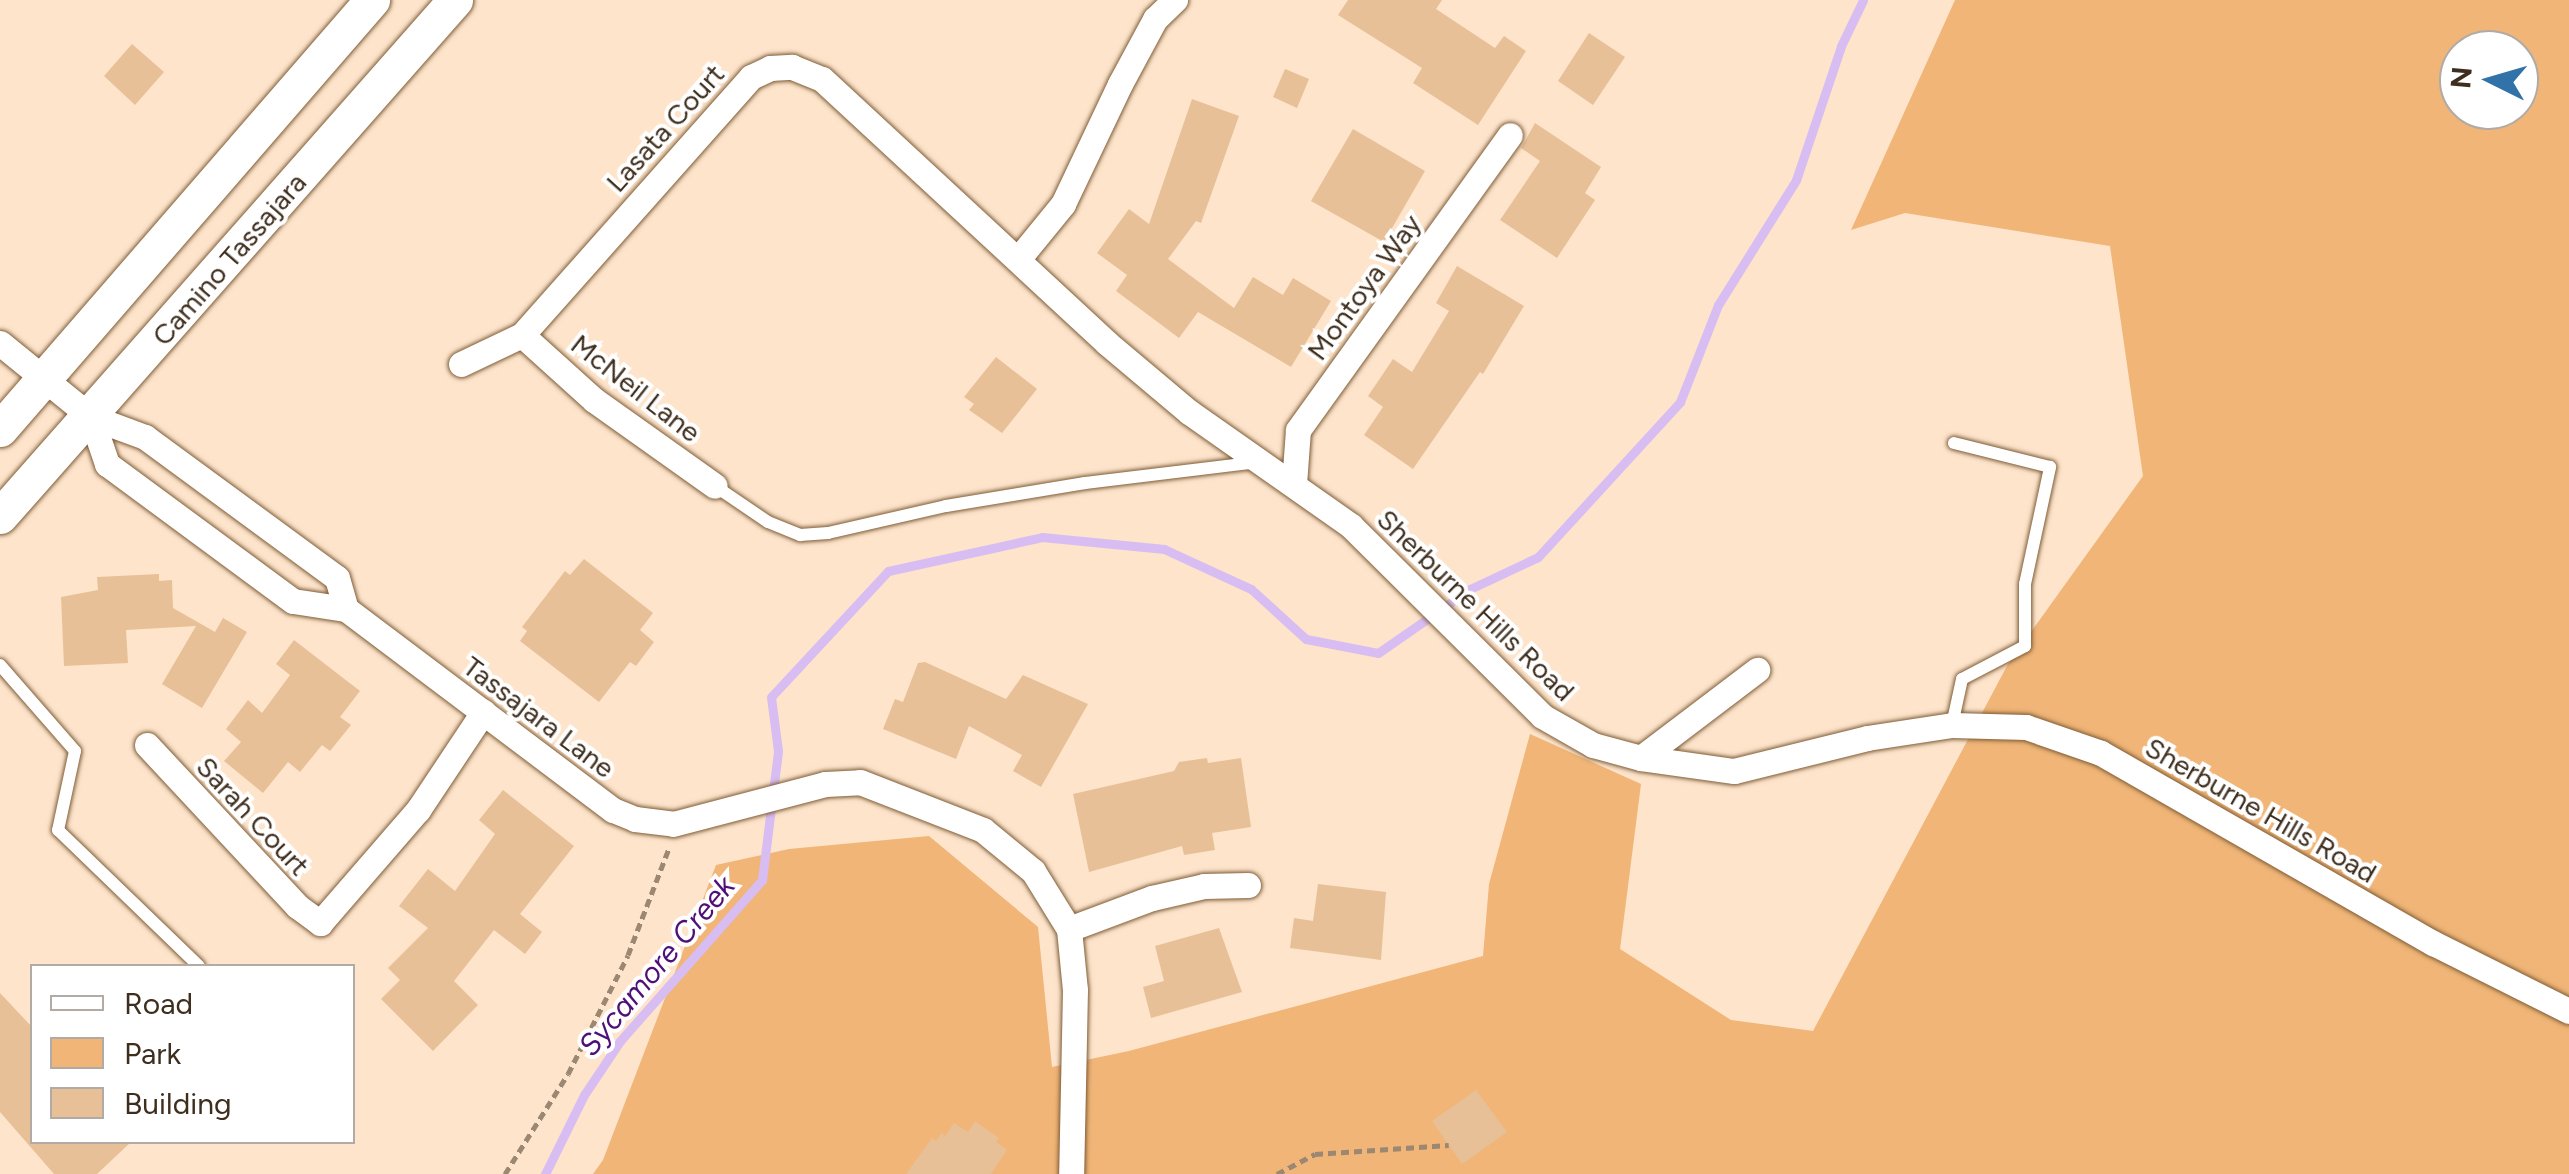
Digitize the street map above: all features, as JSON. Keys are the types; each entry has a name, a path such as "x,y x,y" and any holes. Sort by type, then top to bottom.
{"main road":[{"path":"0,430 372,0"},
{"name":"Camino Tassajara","path":"0,516 455,0"}],"street":[{"path":"1019,258 1063,204 1146,36 1175,0"},
{"name":"Lasata Court","path":"461,364 522,336 751,77 770,68 792,67 822,79 1019,258"},
{"name":"Montoya Way","path":"1294,484 1293,451 1298,430 1510,135"},
{"name":"Sherburne Hills Road","path":"1019,258 1107,343 1189,412 1350,526 1542,716 1593,745 1640,758 1734,771 1867,738 1952,724 2026,727 2102,753 2433,943 2569,1011"},
{"name":"McNeil Lane","path":"522,336 594,400 715,486"},
{"name":"Tassajara Lane","path":"0,343 91,417 145,436 336,578 346,609"},
{"name":"Tassajara Lane","path":"91,417 107,464 294,601 346,609 612,810 635,819 684,822 825,784 860,782 982,830 1032,871 1069,929 1075,990 1070,1174"},
{"path":"1640,758 1757,670"},
{"name":"Sarah Court","path":"147,745 297,906 320,923 418,810 484,712"},
{"path":"1069,929 1152,898 1204,886 1248,884"}],"lane":[{"path":"1952,724 1962,679 2025,646 2025,584 2050,467 1954,443"},
{"path":"715,486 768,522 800,535 828,533 946,506 1085,483 1262,461"},
{"path":"0,665 75,751 58,830 197,964"}],"path":[{"path":"505,1174 568,1074 628,956 684,822"},
{"path":"1276,1174 1315,1154 1448,1145"}],"green space":[{"path":"1955,0 2569,0 2569,1174 593,1174 603,1160 716,865 789,849 929,836 1038,927 1052,1067 1129,1051 1483,956 1489,884 1530,734 1641,784 1620,949 1731,1020 1813,1031 2008,664 2143,476 2110,246 1905,213 1851,230"}],"building":[{"path":"1348,0 1442,0 1436,9 1495,48 1504,36 1526,51 1478,125 1413,83 1422,68 1338,15"},
{"path":"1589,33 1625,57 1593,105 1558,81"},
{"path":"132,44 164,72 135,105 104,76"},
{"path":"1285,69 1309,79 1297,108 1273,97"},
{"path":"1192,99 1239,116 1201,223 1196,221 1168,259 1234,308 1253,277 1283,295 1293,278 1331,301 1291,367 1198,312 1179,338 1116,291 1127,275 1097,253 1129,209 1149,224"},
{"path":"1535,123 1601,167 1585,193 1595,200 1557,258 1500,220 1540,161 1521,148"},
{"path":"1353,129 1425,171 1384,242 1311,201"},
{"path":"1457,266 1524,306 1483,374 1480,372 1413,469 1364,435 1383,407 1368,396 1393,359 1412,372 1449,311 1436,303"},
{"path":"996,357 1037,389 1002,433 969,410 974,404 964,397"},
{"path":"584,559 653,613 640,630 654,642 636,666 630,662 599,702 520,641 527,631 522,627 565,571 570,575"},
{"path":"159,574 159,581 172,580 173,608 215,632 223,618 247,632 202,708 162,684 196,626 126,630 128,663 64,666 61,597 98,590 97,577"},
{"path":"294,640 360,691 340,717 351,725 330,751 322,745 300,772 288,762 263,793 224,761 241,742 226,729 248,700 262,713 290,675 276,664"},
{"path":"925,662 1006,699 1023,675 1088,704 1041,787 1013,771 1022,755 969,726 956,759 883,729 895,699 903,702 918,663"},
{"path":"1207,758 1208,763 1241,758 1251,827 1212,833 1215,850 1184,855 1182,846 1089,872 1073,794 1174,771 1179,762"},
{"path":"503,790 574,846 520,914 542,932 525,954 494,930 454,981 478,1005 433,1051 381,999 400,980 388,968 428,928 399,906 428,869 455,891 495,834 479,820"},
{"path":"1318,884 1386,892 1381,960 1290,948 1294,918 1313,921"},
{"path":"1219,928 1242,992 1151,1018 1143,987 1164,981 1155,946"},
{"path":"0,993 30,1025 30,1144 129,1144 97,1174 54,1174 0,1112"},
{"path":"1476,1090 1507,1132 1462,1164 1432,1121"},
{"path":"975,1121 999,1138 996,1142 1007,1150 991,1174 906,1174 932,1138 936,1141 942,1133 945,1136 954,1123 968,1132"}],"waterway":[{"name":"Sycamore Creek","path":"545,1174 584,1095 620,1041 762,880 778,751 771,697 888,571 1042,537 1164,549 1251,589 1306,639 1378,653 1470,589 1538,557 1680,402 1718,305 1796,180 1841,46 1863,0"}]}
